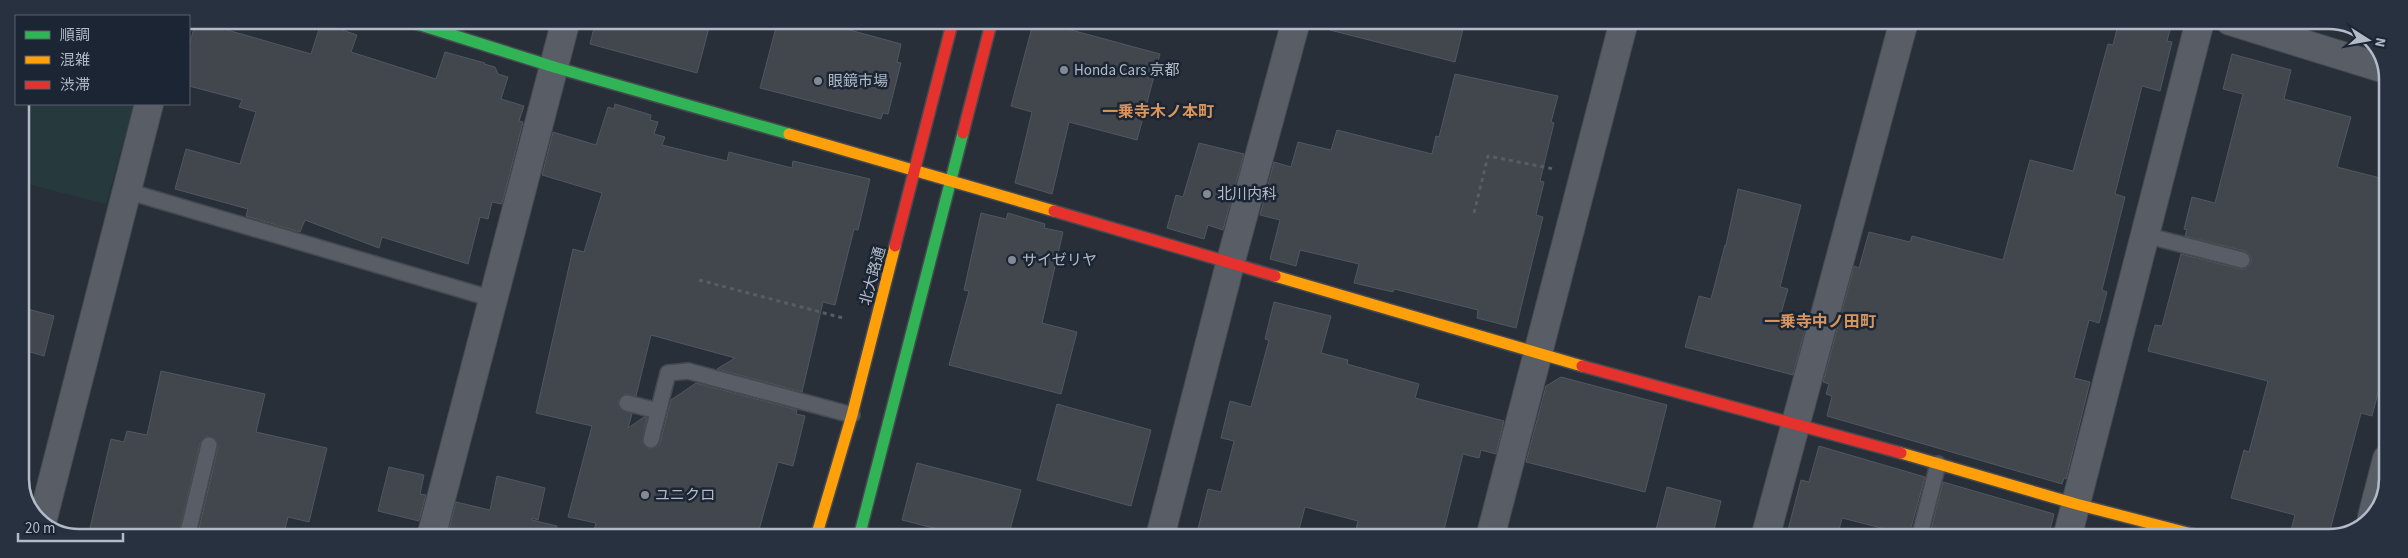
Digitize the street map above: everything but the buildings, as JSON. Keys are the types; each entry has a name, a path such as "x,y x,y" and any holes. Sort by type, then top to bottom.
{"street":[{"path":"434,29 554,66 916,170 1538,354 1796,423 2076,504 2173,529"},
{"path":"433,529 564,29"},
{"name":"北大路通","path":"818,529 852,414 951,29"},
{"path":"861,529 990,29"},
{"path":"1162,529 1230,264 1294,29"},
{"path":"1492,529 1622,29"},
{"path":"1767,529 1902,29"},
{"path":"2069,529 2198,29"},
{"path":"2256,29 2377,67"},
{"path":"44,515 150,105"}],"lane":[{"path":"127,191 493,299"},
{"path":"2145,235 2242,260"},
{"path":"652,440 668,374 688,372 852,414"},
{"path":"627,403 658,411"},
{"path":"189,529 209,445"},
{"path":"1921,529 1938,464"}],"path":[{"path":"1474,213 1488,156 1584,176"},
{"path":"699,280 875,327"}],"green space":[{"path":"29,105 134,105 106,204 29,184"}],"traffic: fast":[{"path":"434,29 554,67 789,134"},
{"path":"861,529 963,133"}],"traffic: slow":[{"path":"789,134 1054,211"},
{"path":"818,529 852,415 895,246"},
{"path":"1275,276 1582,366"},
{"path":"1901,453 2076,504 2172,529"}],"traffic: jam":[{"path":"895,246 951,29"},
{"path":"963,133 990,29"},
{"path":"1054,211 1275,276"},
{"path":"1582,366 1901,453"}],"place":[{"name":"Honda Cars 京都","path":"1064,70"},
{"name":"眼鏡市場","path":"818,81"},
{"name":"北川内科","path":"1207,194"},
{"name":"サイゼリヤ","path":"1012,260"},
{"name":"ユニクロ","path":"645,495"}],"district":[{"name":"一乗寺木ノ本町","path":"1158,112"},
{"name":"一乗寺中ノ田町","path":"1820,322"}]}
